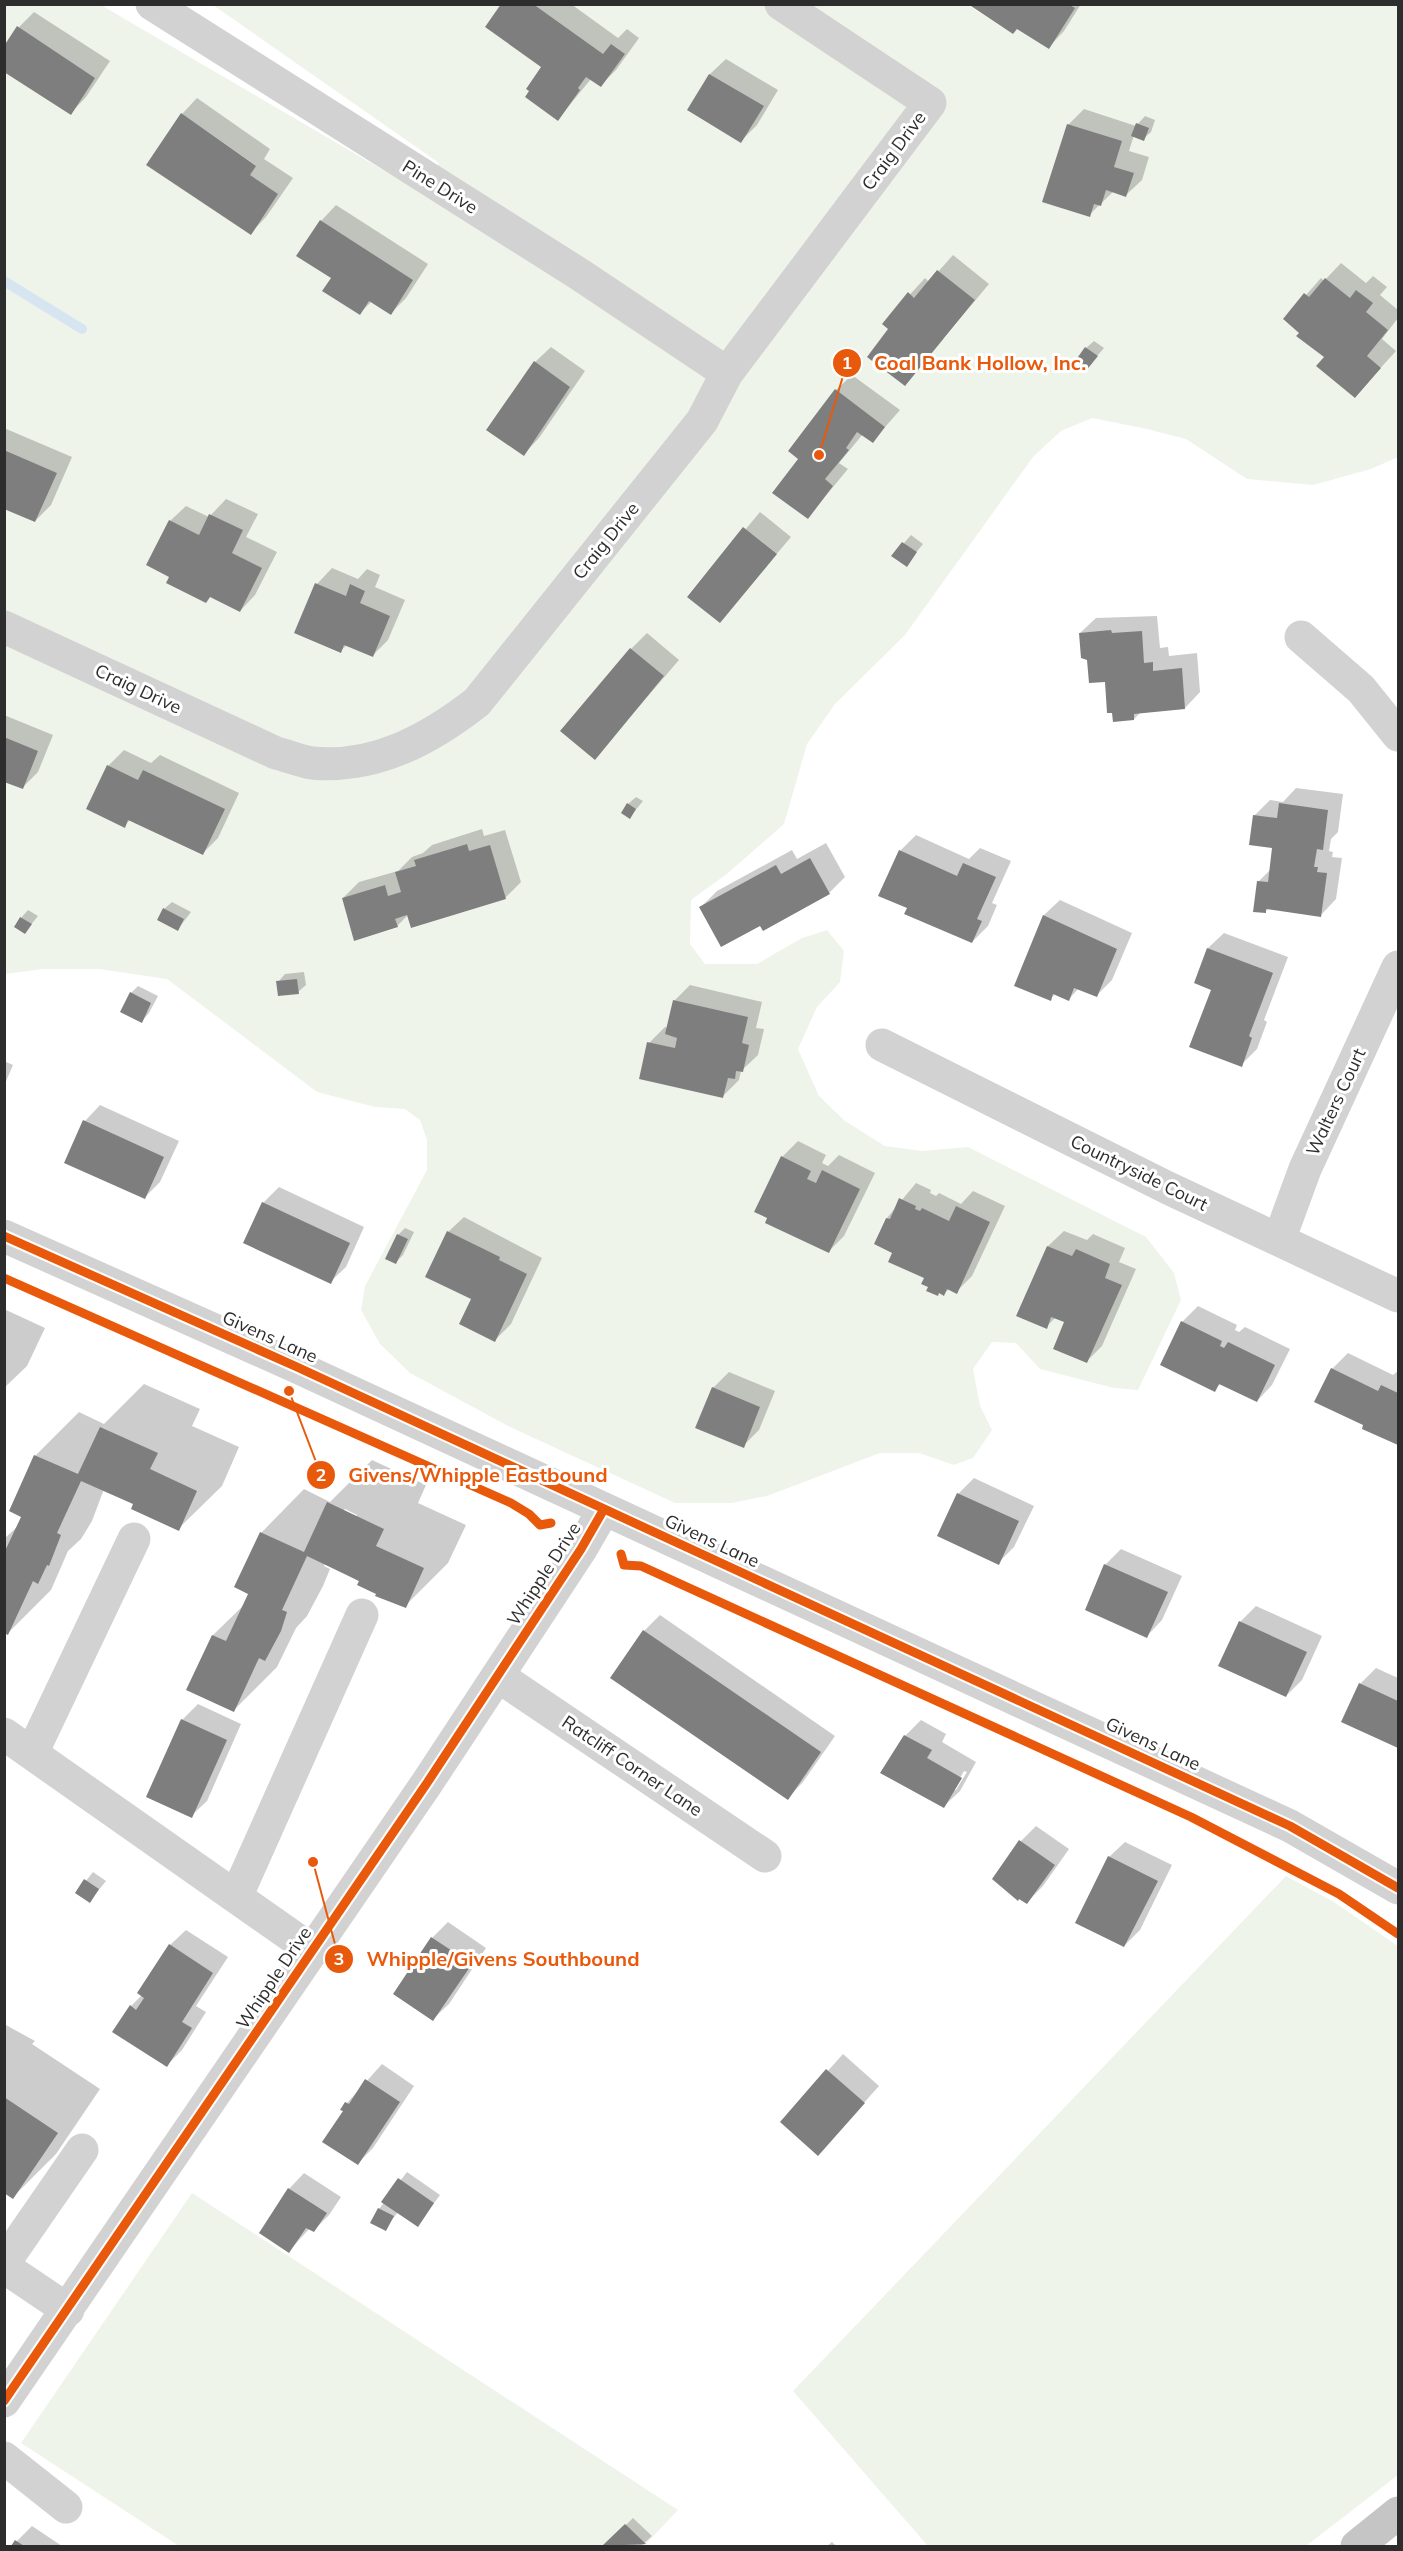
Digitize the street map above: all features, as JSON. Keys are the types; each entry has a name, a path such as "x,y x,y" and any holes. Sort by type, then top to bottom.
{"main road":[{"path":"1357,2547 1398,2513"}],"street":[{"name":"Pine Drive","path":"152,4 579,274 728,373"},
{"name":"Craig Drive","path":"4,627 276,753 310,763 336,763 401,750 451,722 477,702 702,421 728,373 930,103 782,4"},
{"path":"1300,637 1361,689 1379,708 1398,735"},
{"name":"Walters Court","path":"1279,1240 1305,1169 1398,967"},
{"name":"Countryside Court","path":"882,1045 1398,1296"},
{"name":"Givens Lane","path":"4,1236 297,1366 1290,1826 1398,1888"},
{"name":"Whipple Drive","path":"4,2401 313,1951 498,1676 604,1509"},
{"path":"32,1754 134,1539"},
{"path":"236,1897 362,1616"},
{"name":"Ratcliff Corner Lane","path":"498,1676 765,1856"},
{"path":"4,1734 313,1951"},
{"path":"68,2310 4,2265 82,2150"},
{"path":"4,2458 66,2507"}],"shaded area":[{"path":"5,5 101,5 424,194 439,163 213,5 501,5 485,27 541,67 526,89 529,91 525,97 558,121 580,90 578,88 586,77 601,87 625,54 611,44 603,54 533,5 968,5 1013,34 1017,29 1068,5 1398,5 1398,457 1371,469 1313,485 1247,479 1186,439 1147,429 1092,418 1061,431 1033,457 905,635 835,704 807,744 784,824 728,873 691,900 690,944 705,964 757,964 802,938 827,930 844,951 840,982 817,1007 798,1049 819,1096 845,1121 885,1146 922,1151 968,1147 1146,1237 1174,1273 1181,1300 1138,1390 1114,1388 1040,1369 1016,1343 992,1342 973,1369 980,1406 992,1430 973,1458 954,1465 919,1453 880,1453 767,1496 731,1503 675,1503 510,1427 410,1373 380,1344 361,1310 365,1286 427,1170 427,1140 420,1120 405,1109 375,1107 317,1092 167,979 99,969 43,969 5,974 5,782 23,789 38,751 5,737 5,509 35,522 57,473 5,450 5,72 71,115 95,78 18,27 5,46","holes":["709,74 763,106 741,142 688,110","181,113 256,165 250,175 278,194 251,235 146,165","1122,142 1114,167 1134,173 1126,197 1106,190 1101,206 1094,204","320,220 413,280 391,315 369,301 360,315 322,291 331,278 297,256","936,270 975,300 944,339 888,329 882,324 908,293 914,298","1325,278 1350,298 1357,290 1372,303 1366,312 1388,330 1367,356 1381,368 1356,398 1317,366 1324,357 1296,336 1299,333 1283,320 1304,293 1309,297","1085,347 1098,356 1085,372 1073,364","534,362 570,387 524,456 486,429","835,389 885,427 873,443 857,432 846,448 848,450 825,479 833,486 808,519 773,493 798,459 788,451","209,514 243,530 232,553 262,568 240,612 210,597 206,603 167,583 169,577 146,565 169,521 199,535","743,527 777,553 720,623 687,596","902,542 917,552 907,567 891,556","315,583 346,596 350,584 365,590 360,603 390,616 373,657 344,645 340,653 294,633","630,648 664,677 595,759 561,731","107,765 138,780 143,770 224,809 202,855 128,820 124,827 86,809","466,844 469,851 490,845 505,899 412,928 407,915 395,919 397,928 354,941 342,898 384,885 388,896 401,892 395,872 416,866 415,860","163,908 184,919 178,931 157,920","19,917 31,924 25,934 14,927","297,979 298,994 278,996 276,981","673,1000 747,1017 742,1043 749,1045 743,1072 736,1071 734,1079 728,1078 723,1098 639,1079 647,1042 675,1048 677,1038 665,1034","781,1156 811,1171 807,1179 816,1183 822,1170 860,1189 829,1253 754,1212","900,1198 916,1206 915,1209 920,1211 922,1208 949,1221 956,1206 990,1222 957,1293 947,1289 944,1296 939,1293 938,1296 926,1291 928,1287 921,1284 924,1278 888,1262 892,1253 874,1244 885,1218 890,1219","1047,1246 1072,1256 1076,1249 1110,1264 1105,1278 1121,1285 1087,1363 1053,1349 1064,1322 1051,1317 1046,1329 1016,1315","527,1274 495,1341 460,1324 471,1299 425,1277","712,1387 760,1407 744,1447 695,1428"]},
{"path":"1286,1876 1334,1902 1398,1946 1398,2475 1306,2546 928,2546 793,2391"},
{"path":"192,2193 678,2510 644,2546 179,2546 21,2443"}],"building":[{"path":"501,4 533,4 603,54 611,44 625,54 601,87 586,77 578,88 580,90 558,121 525,97 529,91 526,89 541,67 485,27"},
{"path":"968,4 1068,4 1075,8 1049,49 1017,29 1013,34"},
{"path":"17,26 95,78 71,115 4,72 4,46"},
{"path":"709,74 764,106 741,143 687,110"},
{"path":"181,113 256,166 250,175 278,194 251,235 146,165"},
{"path":"1136,123 1149,128 1144,141 1131,136"},
{"path":"1067,124 1122,141 1114,167 1134,173 1126,197 1106,190 1101,206 1094,204 1090,217 1042,202"},
{"path":"320,220 413,280 391,315 369,301 360,315 322,291 331,278 296,256"},
{"path":"937,270 975,300 905,386 867,357 888,329 882,324 908,292 914,298"},
{"path":"1325,278 1350,298 1356,290 1373,303 1366,312 1388,330 1367,356 1381,368 1355,398 1316,366 1324,357 1296,336 1299,333 1283,319 1304,293 1309,297"},
{"path":"1085,347 1098,356 1085,372 1073,364"},
{"path":"534,361 570,387 524,456 486,430"},
{"path":"835,389 885,427 873,443 857,432 846,448 849,450 825,479 833,486 808,519 772,493 798,459 788,451"},
{"path":"4,450 57,473 35,522 4,509"},
{"path":"209,514 243,530 232,553 262,568 240,612 210,597 206,603 166,583 169,577 146,565 169,520 199,535"},
{"path":"743,527 777,554 720,623 687,597"},
{"path":"902,542 917,552 907,567 891,556"},
{"path":"315,583 346,596 350,584 365,591 360,603 390,616 373,657 344,645 341,653 294,633"},
{"path":"1111,630 1112,633 1142,631 1144,663 1153,662 1153,671 1182,668 1185,709 1134,714 1134,720 1113,722 1112,713 1107,713 1105,682 1089,683 1087,660 1081,658 1079,633"},
{"path":"630,648 664,676 595,760 560,731"},
{"path":"4,737 38,751 23,789 4,782"},
{"path":"107,765 138,780 143,770 225,809 203,855 128,820 125,828 86,809"},
{"path":"627,803 636,809 630,819 621,813"},
{"path":"1279,803 1328,810 1323,850 1317,849 1314,867 1318,867 1317,872 1327,873 1321,917 1266,909 1266,913 1253,912 1257,881 1268,882 1272,848 1249,845 1253,815 1277,818"},
{"path":"467,844 469,851 490,845 506,899 411,928 407,915 395,919 398,927 354,941 342,898 385,885 388,896 401,892 395,872 416,866 414,860"},
{"path":"899,850 957,876 963,863 996,877 977,919 982,921 972,943 904,914 907,908 878,896"},
{"path":"810,858 830,894 763,931 760,926 721,947 699,907 776,865 781,874"},
{"path":"163,908 184,919 178,931 157,920"},
{"path":"1043,915 1117,949 1097,997 1074,988 1069,1001 1053,994 1051,1001 1014,986"},
{"path":"20,917 32,924 25,934 14,927"},
{"path":"1207,948 1273,973 1249,1036 1252,1038 1242,1067 1189,1047 1211,990 1194,983"},
{"path":"297,979 299,994 278,996 276,981"},
{"path":"130,992 151,1003 142,1023 120,1012"},
{"path":"673,1000 748,1017 742,1043 749,1045 743,1072 736,1071 735,1079 728,1078 723,1098 639,1079 647,1042 675,1048 677,1038 665,1034"},
{"path":"83,1120 164,1157 145,1199 64,1163"},
{"path":"781,1156 811,1171 807,1179 816,1183 822,1170 860,1189 829,1253 765,1223 767,1218 754,1212"},
{"path":"899,1198 916,1206 915,1209 920,1211 922,1208 949,1221 956,1206 990,1222 957,1294 947,1289 944,1296 926,1291 928,1287 921,1284 924,1278 888,1262 892,1253 874,1244 886,1218 890,1219"},
{"path":"262,1202 350,1243 331,1284 243,1243"},
{"path":"447,1231 500,1257 499,1260 527,1274 495,1342 459,1324 471,1299 425,1277"},
{"path":"397,1234 408,1239 396,1264 385,1259"},
{"path":"1047,1246 1072,1256 1076,1249 1110,1264 1105,1278 1122,1285 1087,1363 1053,1349 1064,1322 1051,1317 1047,1329 1016,1316"},
{"path":"1181,1321 1222,1341 1220,1346 1224,1348 1228,1342 1275,1365 1257,1402 1219,1384 1215,1392 1160,1365"},
{"path":"1331,1368 1378,1391 1381,1385 1398,1393 1398,1445 1362,1429 1363,1425 1314,1402"},
{"path":"712,1387 760,1407 744,1448 695,1428"},
{"path":"100,1427 158,1453 150,1469 197,1491 179,1531 131,1509 133,1504 81,1481 57,1533 61,1535 49,1566 47,1565 38,1584 33,1581 8,1635 4,1633 4,1553 21,1517 9,1511 34,1455 78,1474"},
{"path":"957,1493 1019,1521 999,1565 937,1536"},
{"path":"327,1502 384,1529 376,1546 424,1568 406,1608 375,1596 376,1594 357,1585 359,1581 307,1556 282,1610 287,1612 281,1631 265,1661 259,1658 234,1712 186,1690 212,1635 226,1641 248,1594 234,1587 260,1532 304,1552"},
{"path":"1104,1564 1168,1592 1147,1638 1085,1610"},
{"path":"1239,1621 1307,1652 1286,1697 1218,1666"},
{"path":"643,1630 821,1752 788,1800 610,1678"},
{"path":"1359,1683 1398,1701 1398,1748 1341,1722"},
{"path":"181,1719 227,1740 192,1818 146,1797"},
{"path":"904,1735 932,1750 927,1758 962,1778 944,1808 880,1773"},
{"path":"1019,1840 1055,1865 1027,1904 1019,1899 1018,1901 992,1879"},
{"path":"1108,1856 1158,1881 1124,1947 1075,1923"},
{"path":"84,1879 99,1889 90,1903 75,1893"},
{"path":"431,1937 472,1964 433,2021 393,1994"},
{"path":"169,1944 213,1973 182,2022 192,2028 167,2067 112,2032 130,2005 136,2010 144,1998 137,1993"},
{"path":"826,2069 865,2103 818,2156 780,2122"},
{"path":"365,2079 400,2102 358,2165 322,2142 343,2111 340,2110 345,2102 349,2104"},
{"path":"4,2097 58,2133 13,2199 4,2193"},
{"path":"398,2178 434,2203 418,2227 381,2202"},
{"path":"288,2188 327,2213 314,2232 306,2228 289,2253 259,2233"},
{"path":"378,2208 394,2216 386,2231 370,2223"},
{"path":"625,2524 646,2544 602,2546"},
{"path":"15,2540 24,2546 11,2546"}],"waterway":[{"path":"4,281 82,329"}],"cycle path":[{"path":"4,1236 297,1367 1290,1826 1398,1888"},
{"path":"4,1278 511,1503 529,1514 540,1525 551,1523"},
{"path":"4,2401 427,1783 581,1549 604,1509"},
{"path":"621,1554 624,1565 641,1566 1191,1817 1339,1894 1398,1934"}],"place":[{"name":"Coal Bank Hollow, Inc.","path":"819,455"},
{"name":"Givens/Whipple Eastbound","path":"289,1391"},
{"name":"Whipple/Givens Southbound","path":"313,1862"}]}
